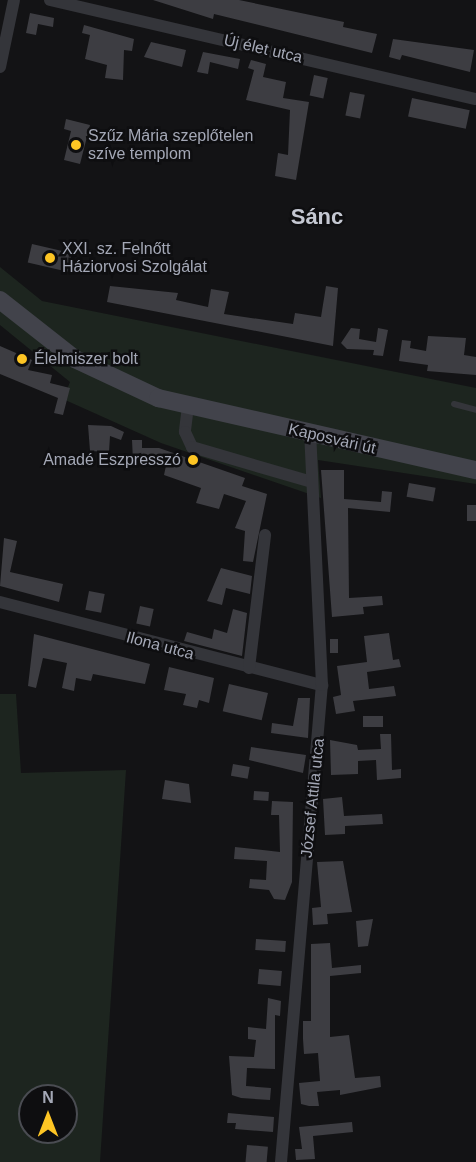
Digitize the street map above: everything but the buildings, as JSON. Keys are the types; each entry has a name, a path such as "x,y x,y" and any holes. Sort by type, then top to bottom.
{"main road":[{"name":"Kaposvári út","path":"0,300 104,376 188,406 476,470"}],"street":[{"path":"0,67 14,0"},
{"name":"Új élet utca","path":"50,0 476,99"},
{"path":"188,406 185,432 192,447 312,482"},
{"name":"József Attila utca","path":"281,1162 322,686 310,434"},
{"path":"249,668 265,534"},
{"name":"Ilona utca","path":"0,602 322,686"}],"lane":[{"path":"454,404 476,410"}],"shaded area":[{"path":"0,267 42,301 476,388 476,484 318,460 321,498 161,443 63,399 70,382 0,325"},
{"path":"0,694 16,694 21,773 126,770 100,1162 0,1162"}],"place":[{"name":"Szűz Mária szeplőtelen szíve templom","path":"76,145"},
{"name":"XXI. sz. Felnőtt Háziorvosi Szolgálat","path":"50,258"},
{"name":"Élelmiszer bolt","path":"22,359"},
{"name":"Amadé Eszpresszó","path":"193,460"}],"district":[{"name":"Sánc","path":"317,217"}]}
